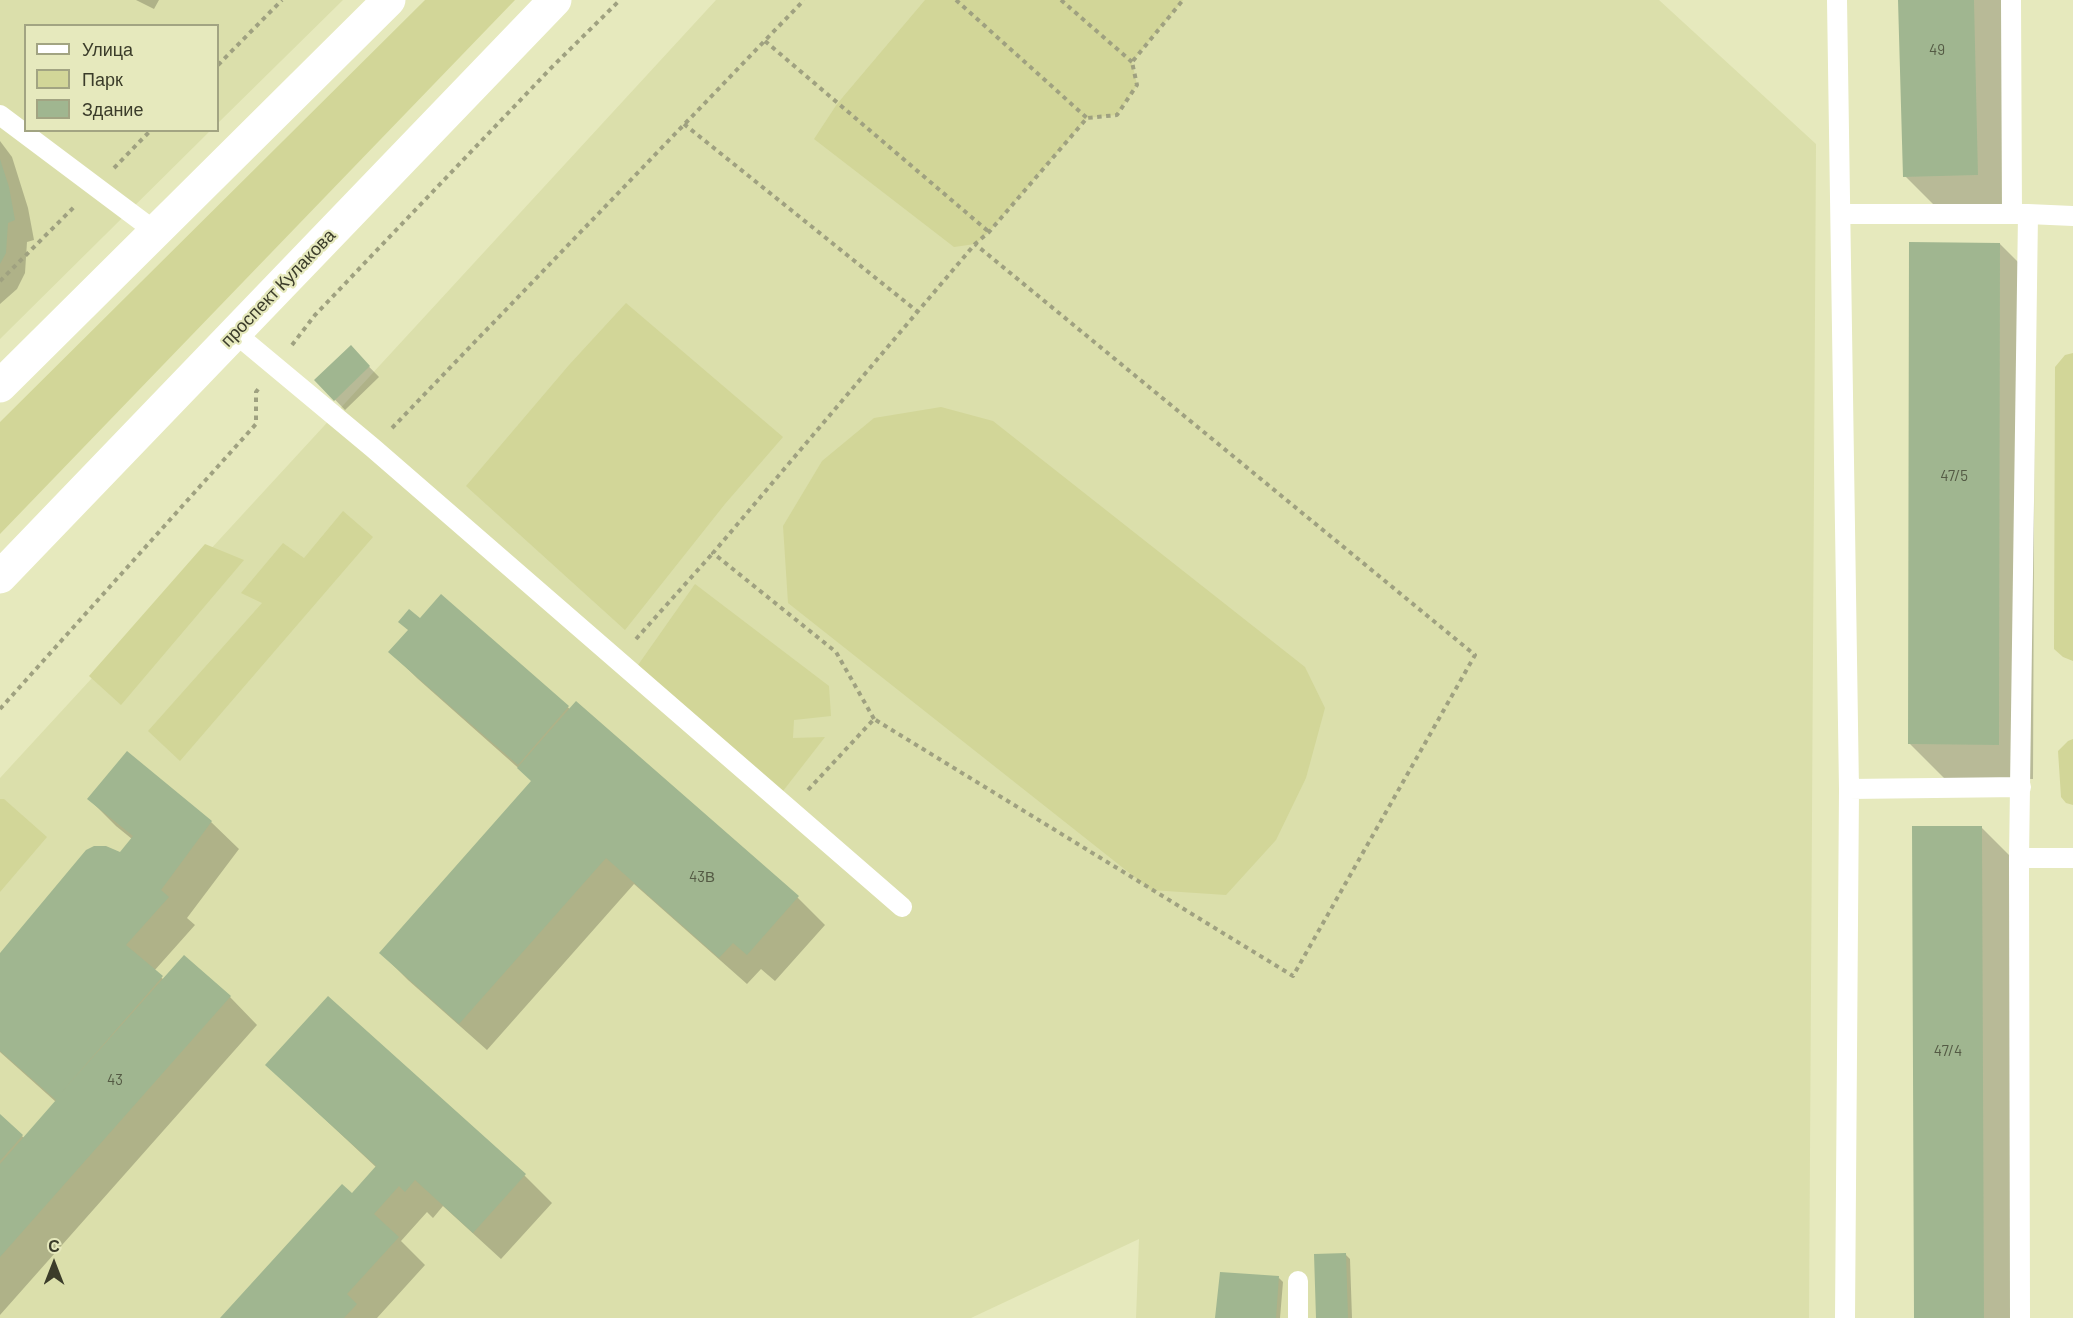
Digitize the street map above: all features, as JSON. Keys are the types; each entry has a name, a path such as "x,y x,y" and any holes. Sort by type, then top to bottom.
{"main road":[{"path":"0,386 388,0"},
{"name":"проспект Кулакова","path":"0,577 555,0"}],"lane":[{"path":"1837,0 1849,789 1845,1318"},
{"path":"2011,0 2020,214 2020,1318"},
{"path":"0,115 156,232"},
{"path":"1842,214 2073,216"},
{"path":"235,333 373,448 902,907"},
{"path":"1849,789 2021,787"},
{"path":"2019,858 2073,858"},
{"path":"1298,1281 1298,1318"}],"path":[{"path":"219,64 282,0"},
{"path":"0,709 256,424 256,392 315,315 550,69 620,0"},
{"path":"373,448 804,0"},
{"path":"956,0 1087,118"},
{"path":"617,660 713,553 975,244 989,232 1087,118 1117,115 1137,84 1132,62 1061,0"},
{"path":"1132,62 1183,0"},
{"path":"765,40 989,232"},
{"path":"684,124 918,312"},
{"path":"713,553 836,652 874,719 1293,976 1475,656 975,244"},
{"path":"790,810 874,719"}],"shaded area":[{"path":"0,0 343,0 219,122 219,24 24,24 24,132 209,132 0,339"},
{"path":"716,0 1659,0 1816,144 1809,1318 1136,1318 1139,1239 971,1318 0,1318 0,778"}],"green space":[{"path":"425,0 515,0 0,534 0,422"},
{"path":"925,0 1183,0 1132,62 1137,85 1117,115 1087,118 989,232 975,244 954,247 814,139 837,104"},
{"path":"626,303 783,437 725,504 625,630 466,486 569,365"},
{"path":"2073,353 2073,661 2063,657 2054,649 2055,367 2065,355"},
{"path":"941,407 993,421 1305,667 1325,708 1306,778 1276,840 1226,895 1151,890 788,603 783,526 822,461 874,418"},
{"path":"343,511 373,537 180,761 148,731 262,603 241,593 283,543 304,558"},
{"path":"205,544 244,560 121,705 89,676"},
{"path":"695,584 829,686 831,716 794,720 793,738 825,737 783,791 631,675"},
{"path":"2073,739 2073,805 2066,803 2061,797 2058,751"},
{"path":"0,799 4,799 47,837 0,892"}],"building":[{"path":"1898,0 1974,0 1978,175 1903,177"},
{"path":"0,159 9,187 15,220 8,223 6,253 0,264"},
{"path":"1909,242 2000,243 1999,745 1908,744"},
{"path":"351,345 370,366 334,401 314,380"},
{"path":"441,594 569,706 518,765 388,652 408,630 398,622 409,609 420,618"},
{"path":"576,701 799,896 747,955 733,943 719,958 606,858 459,1024 379,953 531,781 517,768"},
{"path":"127,751 212,821 161,890 169,897 126,945 163,976 60,1094 184,955 231,996 0,1257 0,1164 56,1100 0,1051 0,953 86,850 94,846 106,846 120,852 133,836 87,799"},
{"path":"1912,826 1982,826 1984,1318 1914,1318"},
{"path":"328,996 526,1174 473,1233 415,1180 405,1192 399,1186 374,1214 399,1237 347,1294 357,1304 344,1318 220,1318 342,1184 352,1193 376,1166 265,1065"},
{"path":"0,1114 23,1135 0,1161"},
{"path":"1346,1253 1348,1318 1316,1318 1314,1254"},
{"path":"1220,1272 1279,1276 1276,1318 1215,1318"}]}
